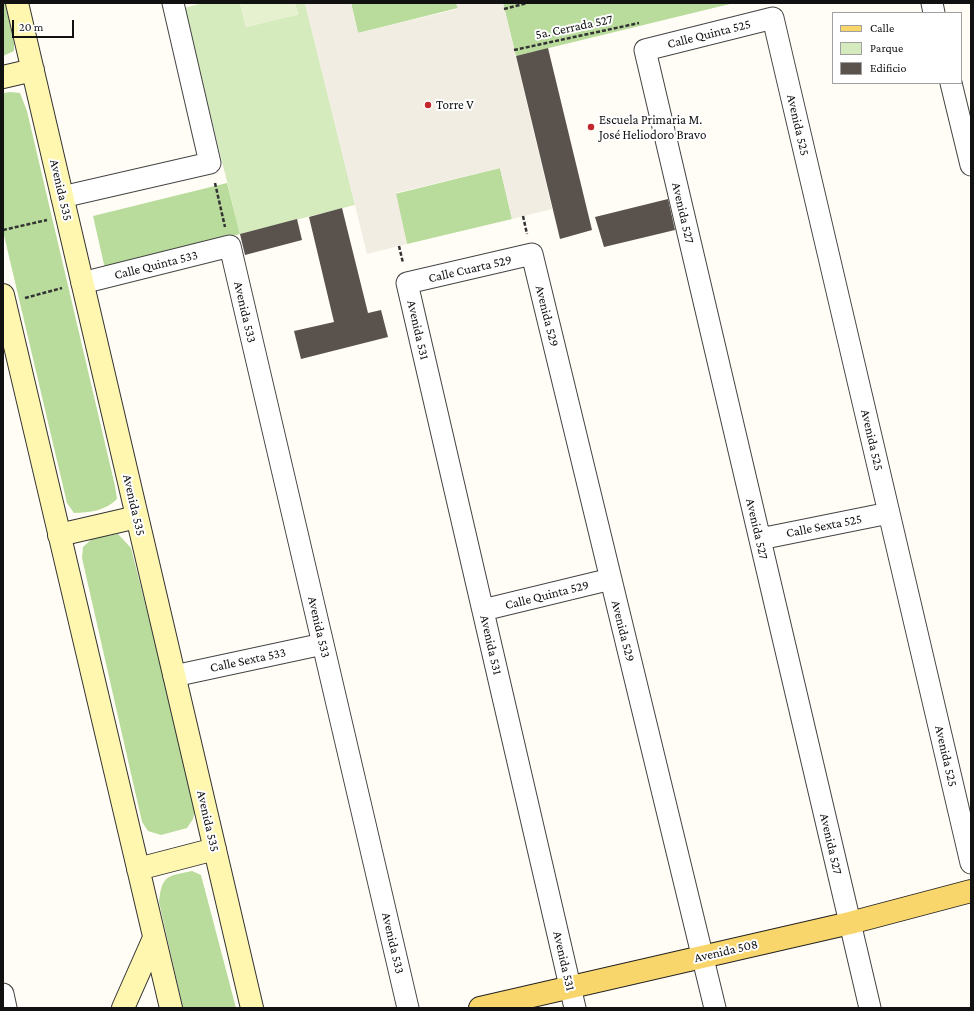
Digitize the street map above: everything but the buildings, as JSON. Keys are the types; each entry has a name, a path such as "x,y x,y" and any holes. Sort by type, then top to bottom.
{"main road":[{"name":"Avenida 508","path":"480,1008 572,998 702,956 850,923 971,891"}],"street":[{"name":"Avenida 535","path":"17,3 252,1008"},
{"path":"64,206 210,163 173,3"},
{"name":"Calle Quinta 525","path":"645,50 773,18"},
{"name":"Avenida 525","path":"773,18 971,863"},
{"name":"Avenida 527","path":"645,50 870,1008"},
{"path":"3,77 32,70"},
{"path":"951,84 971,165"},
{"name":"Calle Quinta 533","path":"82,283 230,246"},
{"name":"Avenida 533","path":"230,246 408,1008"},
{"name":"Calle Cuarta 529","path":"407,283 532,254"},
{"name":"Avenida 529","path":"532,254 715,1008"},
{"name":"Avenida 531","path":"407,283 572,998"},
{"path":"4,300 171,1008"},
{"name":"Calle Sexta 525","path":"760,539 889,513"},
{"path":"59,535 137,517"},
{"name":"Calle Quinta 529","path":"483,610 611,579"},
{"name":"Calle Sexta 533","path":"174,676 322,644"},
{"path":"138,869 215,849"},
{"path":"123,1008 154,938"},
{"path":"3,994 6,1008"}],"path":[{"path":"512,7 514,3"},
{"path":"504,9 527,3"},
{"name":"5a. Cerrada 527","path":"514,50 639,23"},
{"path":"210,163 230,246"},
{"path":"3,230 64,206"},
{"path":"4,300 82,283"}],"green space":[{"path":"3,3 5,3 14,43 14,51 3,56"},
{"path":"203,3 240,3 246,27 298,14 295,3 305,3 355,205 240,234 184,8"},
{"path":"240,3 295,3 298,15 246,27"},
{"path":"351,3 456,3 458,8 358,33"},
{"path":"503,3 734,3 516,56"},
{"path":"3,93 20,93 27,111 115,486 117,499 108,506 92,511 74,513 67,503 3,231"},
{"path":"500,168 512,219 407,244 395,194"},
{"path":"227,183 240,234 105,269 93,216"},
{"path":"118,534 131,548 196,804 193,819 187,828 161,835 148,831 142,822 82,558 83,547 93,538"},
{"path":"192,871 201,875 236,1008 183,1008 159,902 162,886 167,878"}],"shaded area":[{"path":"305,3 351,3 358,33 458,9 456,3 503,3 552,209 512,219 500,168 396,193 407,244 367,254"}],"place":[{"name":"Torre V","path":"428,105"},
{"name":"Escuela Primaria M. José Heliodoro Bravo","path":"591,127"}]}
